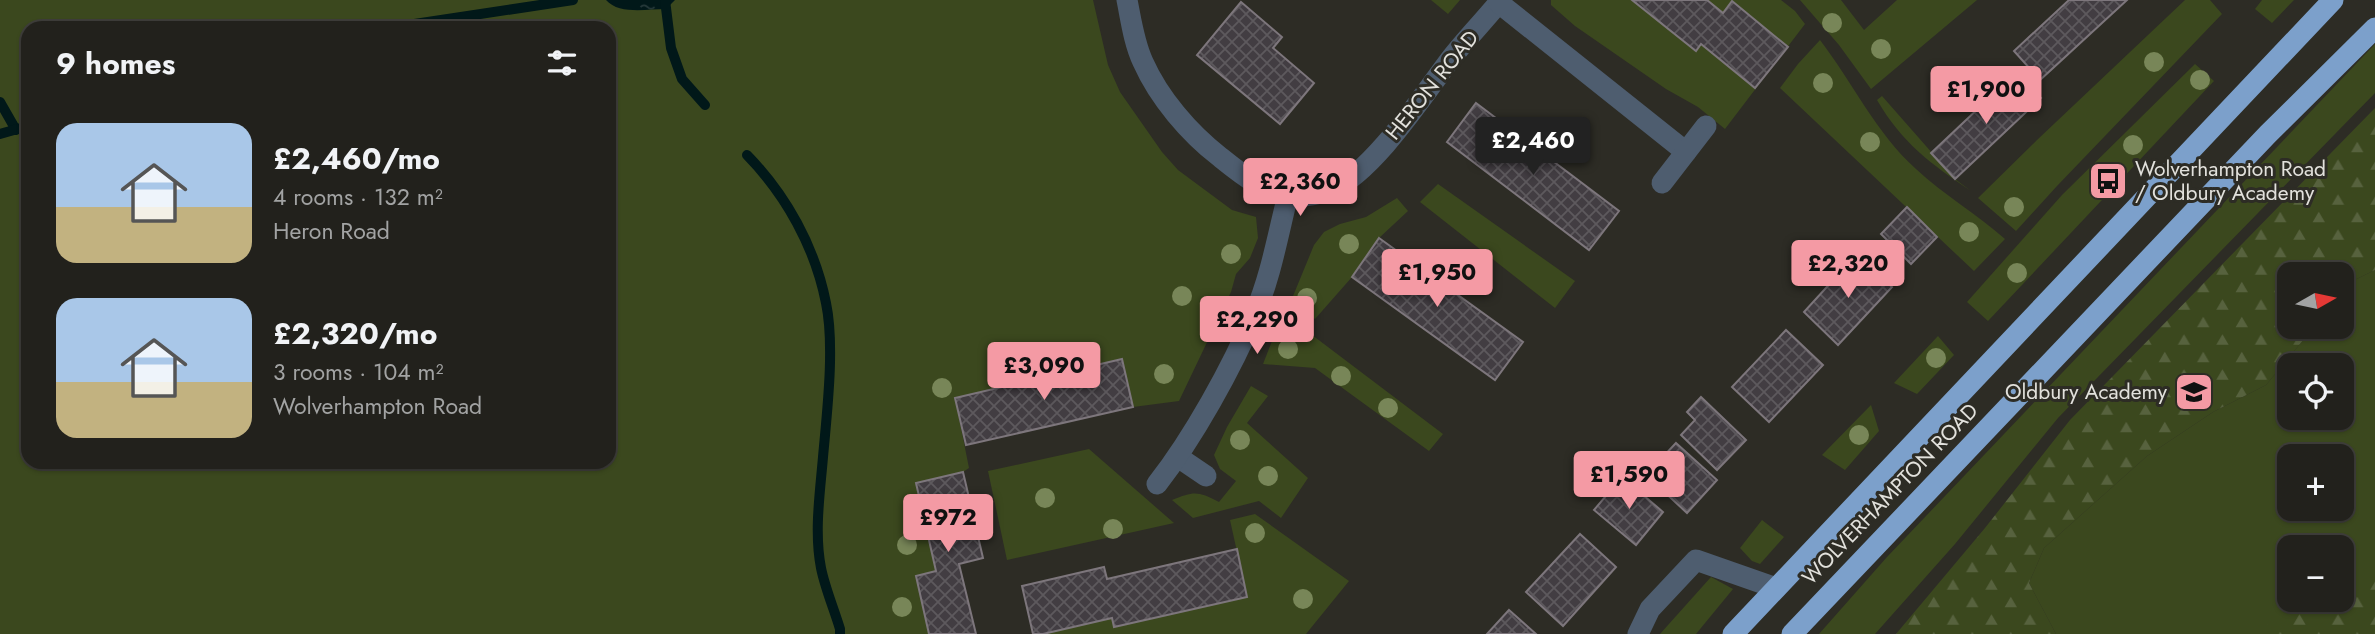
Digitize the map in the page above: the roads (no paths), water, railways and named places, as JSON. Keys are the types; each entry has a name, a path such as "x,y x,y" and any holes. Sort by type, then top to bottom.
{"highway":[{"name":"WOLVERHAMPTON ROAD","path":"1733,634 2333,0"},
{"name":"WOLVERHAMPTON ROAD","path":"1792,634 2259,144 2375,28"}],"street":[{"name":"HERON ROAD","path":"1128,0 1142,61 1162,95 1208,148 1242,176 1275,192 1298,197 1331,190 1362,169 1398,129 1451,58 1500,1 1686,152"},
{"path":"1662,184 1706,126"},
{"path":"1157,484 1178,457 1256,312 1276,248 1288,195"},
{"path":"1178,457 1206,476"},
{"name":"WOLVERHAMPTON ROAD","path":"1638,634 1650,609 1696,560 1776,588"}],"water":[{"path":"606,0 675,0 666,9 634,10 618,8"}],"waterway":[{"path":"434,21 573,0"},
{"path":"665,0 671,48 682,79 705,105"},
{"path":"0,102 16,130"},
{"path":"0,134 21,128"},
{"path":"747,155 774,187 797,223 814,262 826,303 830,339 829,379 818,541 823,576 840,634"}],"place":[{"name":"Wolverhampton Road / Oldbury Academy","path":"2108,181"},
{"name":"Oldbury Academy","path":"2194,392"}]}
